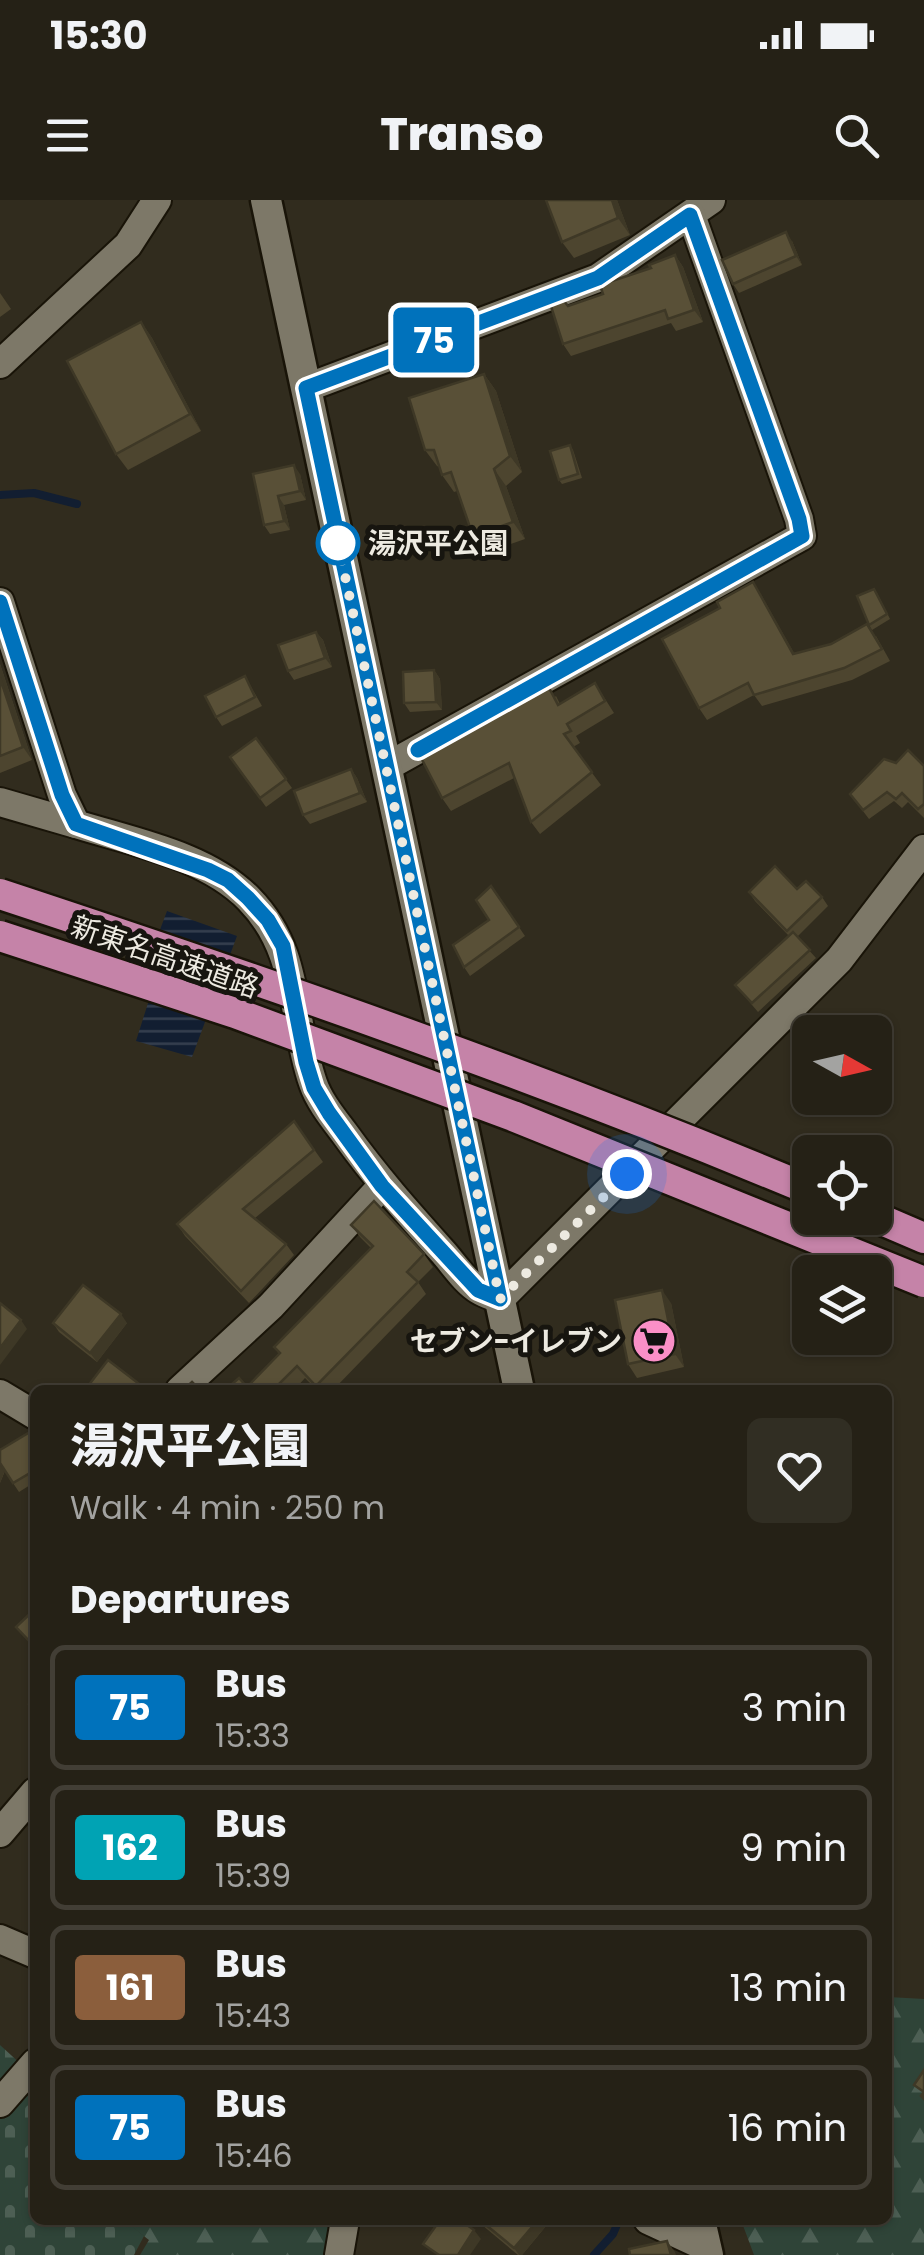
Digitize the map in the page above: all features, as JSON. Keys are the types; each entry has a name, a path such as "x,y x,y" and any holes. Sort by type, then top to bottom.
{"highway":[{"name":"新東名高速道路","path":"0,894 248,976 523,1075 792,1183"},
{"name":"新東名高速道路","path":"0,936 235,1014 513,1116 924,1282"},
{"path":"892,1225 924,1238"}],"street":[{"path":"0,364 128,245 157,200"},
{"path":"266,200 518,1385"},
{"path":"306,388 598,278 701,208 799,519 802,536 388,766"},
{"path":"0,602 62,795 76,824"},
{"path":"0,802 76,824 228,880 268,920 283,946 314,1088 382,1186 478,1290 500,1299"},
{"path":"500,1299 839,960 924,849"},
{"path":"185,1385 271,1306 382,1186"},
{"path":"0,1394 30,1412"},
{"path":"0,1833 30,1798"},
{"path":"0,1939 30,1952"},
{"path":"0,2102 30,2069"},
{"path":"339,2255 345,2225"},
{"path":"662,2225 705,2240"}],"green space":[{"path":"892,1997 924,1999 924,2255 754,2255 743,2225 892,2225"},
{"path":"0,2045 30,2072 30,2225 130,2225 144,2236 134,2255 0,2255"},
{"path":"130,2225 331,2225 324,2255 140,2255 149,2240"}],"water":[{"path":"167,911 237,936 192,1057 136,1041 149,1000 136,994"}],"building":[{"path":"546,200 612,200 618,218 562,242"},
{"path":"786,232 796,256 733,284 722,260"},
{"path":"675,255 694,310 668,319 665,310 563,344 549,300 560,296 568,306 603,294 600,285 651,268 649,265"},
{"path":"141,322 190,414 116,454 67,361"},
{"path":"484,374 510,456 494,469 513,522 473,536 451,472 442,475 434,450 425,450 409,398"},
{"path":"570,445 578,474 559,480 550,451"},
{"path":"294,465 300,491 278,496 284,521 264,525 253,474"},
{"path":"753,582 793,654 831,644 867,624 882,649 844,668 754,695 748,683 699,708 662,639 720,608 717,602"},
{"path":"874,589 887,614 869,625 857,596"},
{"path":"316,632 325,658 288,671 278,645"},
{"path":"434,670 436,702 404,703 403,672"},
{"path":"245,676 255,697 216,717 205,696"},
{"path":"0,678 23,747 0,756"},
{"path":"595,683 605,701 567,724 571,731 564,734 592,772 531,822 509,763 442,798 418,752 547,684 558,705"},
{"path":"256,738 286,779 260,798 230,757"},
{"path":"908,750 924,766 924,804 918,809 902,793 896,799 887,792 863,810 850,794 884,759 896,763"},
{"path":"351,769 360,793 303,815 294,791"},
{"path":"775,866 797,889 806,881 822,897 787,931 749,892"},
{"path":"491,886 519,927 464,967 453,945 489,920 476,900"},
{"path":"793,932 810,950 752,1003 735,985"},
{"path":"294,1121 314,1150 243,1209 286,1244 241,1291 177,1224"},
{"path":"374,1201 424,1254 407,1272 418,1282 317,1385 297,1366 278,1385 249,1385 280,1353 274,1347 373,1246 351,1225"},
{"path":"83,1285 121,1314 90,1353 53,1323"},
{"path":"662,1290 675,1354 628,1364 615,1300"},
{"path":"0,1303 21,1320 0,1348"},
{"path":"108,1360 140,1385 89,1385"},
{"path":"30,1432 30,1473 13,1483 0,1463 0,1450"},
{"path":"30,1614 30,1642 16,1627"},
{"path":"924,2070 924,2092 914,2085"},
{"path":"436,2225 467,2225 474,2230 458,2255 439,2255 423,2244"},
{"path":"486,2225 534,2225 514,2248"},
{"path":"667,2241 671,2255 630,2255 629,2249"}],"waterway":[{"path":"0,495 34,493 77,504"},
{"path":"594,2255 617,2225"}],"bus line":[{"name":"75","path":"0,602 62,795 76,824 208,870 228,880 268,920 283,946 314,1088 329,1113 382,1186 478,1290 500,1299 306,388 598,278 690,215 802,536 418,750"}],"place":[{"name":"湯沢平公園","path":"338,543"},
{"name":"セブン-イレブン","path":"654,1341"}],"route":[{"path":"338,543 500,1299 627,1174"}]}
